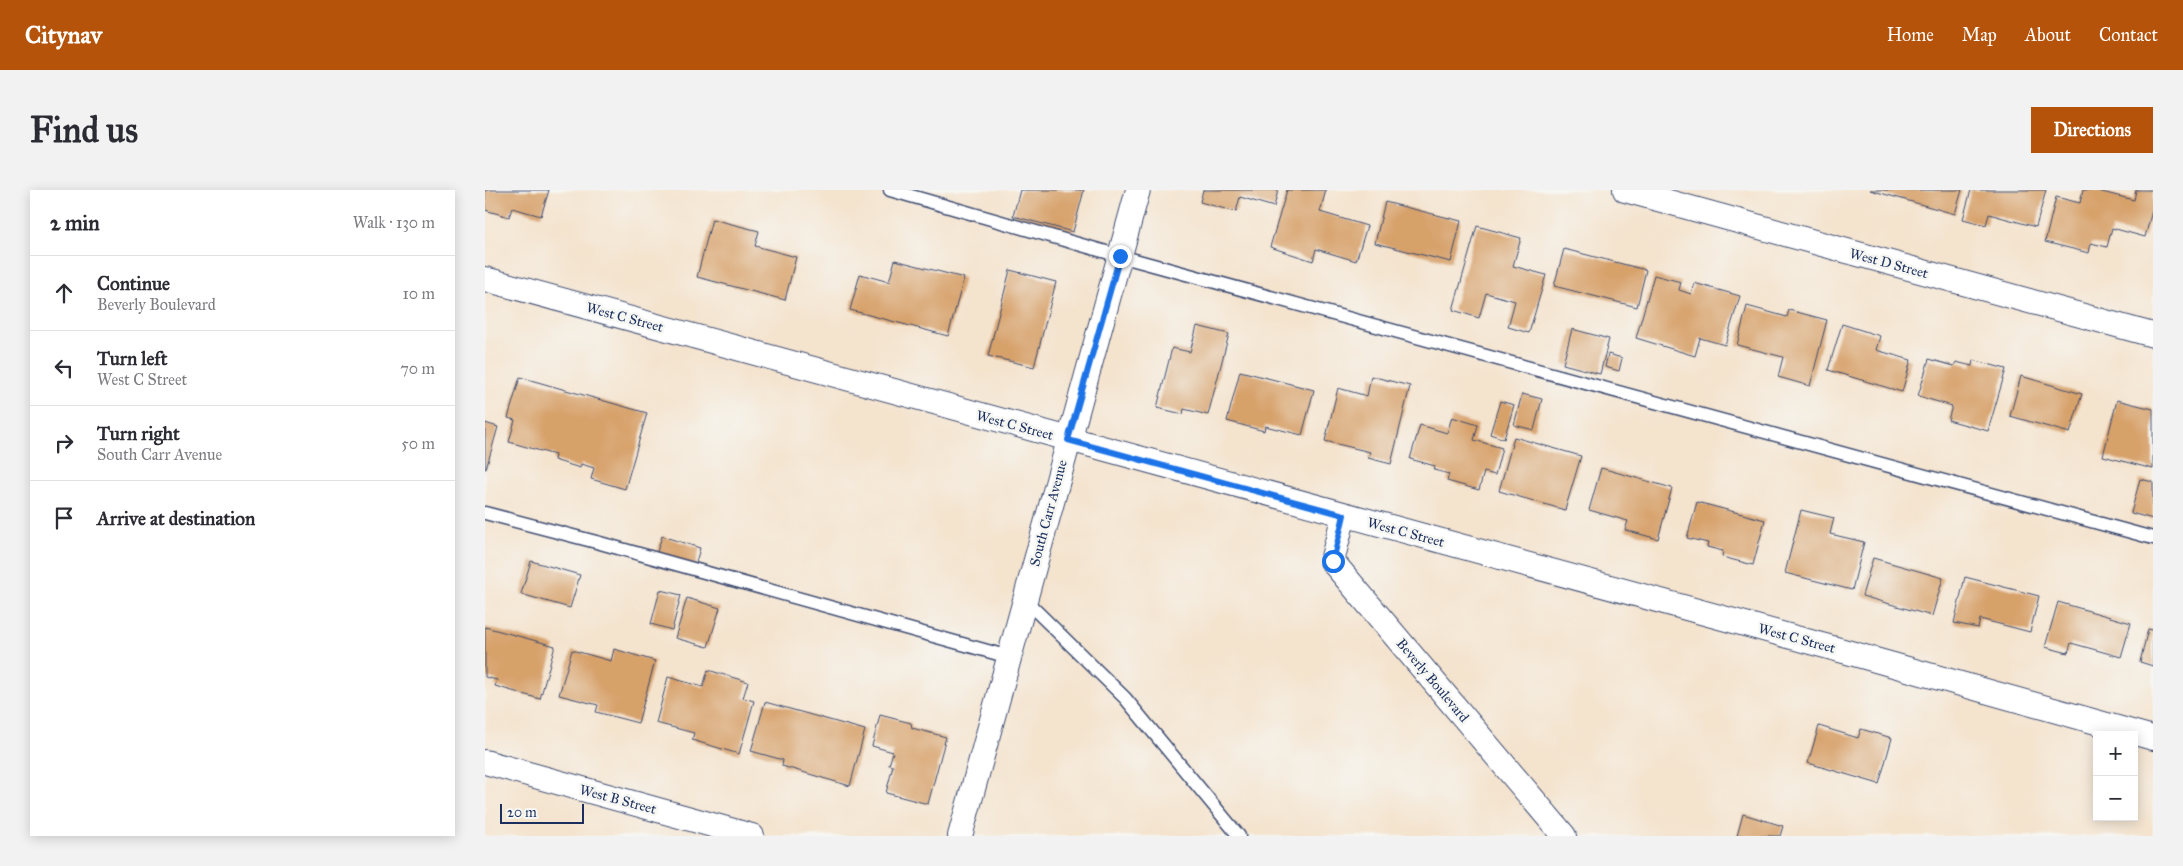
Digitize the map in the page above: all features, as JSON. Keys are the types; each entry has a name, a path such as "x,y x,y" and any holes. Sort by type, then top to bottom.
{"street":[{"name":"South Carr Avenue","path":"960,836 1138,190"},
{"name":"West D Street","path":"1625,190 2153,335"},
{"name":"West C Street","path":"485,279 1847,652 2153,738"},
{"name":"Beverly Boulevard","path":"1344,515 1333,561 1564,836"},
{"name":"West B Street","path":"485,762 752,836"}],"lane":[{"path":"890,190 1120,256 2153,538"},
{"path":"485,512 1009,657"},
{"path":"1024,599 1125,698 1239,836"}],"building":[{"path":"485,190 549,190 541,216 512,208 509,217 485,210"},
{"path":"1020,190 1084,190 1073,232 1013,216"},
{"path":"1203,190 1278,190 1274,207 1240,197 1236,212 1200,202"},
{"path":"1287,190 1326,190 1320,212 1367,226 1356,261 1316,249 1313,261 1270,247"},
{"path":"1870,190 1962,190 1955,214"},
{"path":"1971,190 2046,190 2036,227 1989,214 1986,225 1963,219"},
{"path":"2083,190 2094,190 2134,200 2136,190 2153,190 2153,207 2145,237 2112,228 2107,247 2091,243 2089,253 2045,242 2056,197 2080,203"},
{"path":"1385,202 1461,221 1451,262 1375,243"},
{"path":"712,219 759,231 755,246 796,257 785,300 697,277"},
{"path":"1477,226 1521,238 1513,266 1546,275 1529,333 1508,327 1515,301 1486,293 1479,318 1453,310"},
{"path":"1564,249 1646,270 1637,307 1554,286"},
{"path":"895,260 964,278 948,336 850,310 860,274 889,282"},
{"path":"1010,270 1056,282 1034,367 988,356"},
{"path":"1654,275 1681,282 1679,290 1691,294 1694,283 1740,296 1725,345 1700,338 1695,356 1636,338"},
{"path":"1747,306 1787,317 1789,310 1827,320 1810,386 1778,377 1783,357 1737,345"},
{"path":"1842,324 1880,336 1876,350 1911,360 1902,392 1828,370"},
{"path":"1197,326 1229,334 1208,415 1184,409 1183,414 1157,408 1172,348 1190,352"},
{"path":"1572,329 1609,339 1600,374 1563,364"},
{"path":"1608,354 1622,358 1619,371 1605,367"},
{"path":"1929,359 1954,366 1956,362 1972,366 1973,360 2006,369 1988,431 1948,420 1952,406 1918,396"},
{"path":"1240,371 1314,390 1302,435 1265,426 1264,431 1227,421"},
{"path":"1371,376 1410,386 1391,464 1368,458 1370,452 1325,441 1338,388 1367,396"},
{"path":"2021,376 2082,394 2070,433 2010,416"},
{"path":"520,377 647,413 625,489 591,479 594,468 581,464 580,468 554,460 555,455 509,442 515,420 508,418"},
{"path":"1522,394 1542,399 1534,430 1514,425"},
{"path":"2117,400 2153,409 2153,469 2103,456"},
{"path":"1500,401 1514,405 1504,439 1490,434"},
{"path":"1452,417 1478,425 1474,440 1502,448 1495,475 1484,472 1479,490 1447,481 1449,474 1434,470 1435,466 1410,459 1420,425 1447,433"},
{"path":"485,423 498,427 486,469 485,469"},
{"path":"1514,437 1581,456 1565,510 1499,491"},
{"path":"1601,468 1672,488 1658,539 1625,530 1628,521 1589,510"},
{"path":"2140,479 2153,482 2153,519 2131,513"},
{"path":"1697,502 1765,520 1753,565 1722,557 1723,551 1707,547 1708,543 1687,538"},
{"path":"1801,510 1834,518 1830,534 1864,542 1852,590 1785,573"},
{"path":"662,536 700,548 695,566 656,555"},
{"path":"1873,558 1943,578 1932,616 1862,596"},
{"path":"531,561 580,575 570,608 521,594"},
{"path":"1965,577 2039,596 2030,632 1980,619 1978,628 1954,623"},
{"path":"660,590 681,595 672,630 651,624"},
{"path":"687,598 720,608 708,647 675,638"},
{"path":"2058,602 2131,623 2121,657 2071,643 2068,653 2045,647"},
{"path":"485,627 555,646 540,699 495,686 497,680 485,677"},
{"path":"2148,629 2153,630 2153,666 2140,662"},
{"path":"614,649 655,661 638,723 596,712 598,705 559,695 572,650 611,661"},
{"path":"708,670 748,682 743,698 754,701 739,754 692,740 694,733 656,723 668,677 703,687"},
{"path":"765,702 865,730 850,786 782,766 783,760 751,751"},
{"path":"880,715 911,723 912,728 946,737 928,804 886,793 893,766 889,765 893,752 872,746"},
{"path":"1819,726 1858,738 1861,729 1892,738 1879,784 1808,763"},
{"path":"1743,814 1783,826 1780,836 1737,836"}],"route":[{"path":"1120,256 1068,440 1344,515 1333,561"}]}
